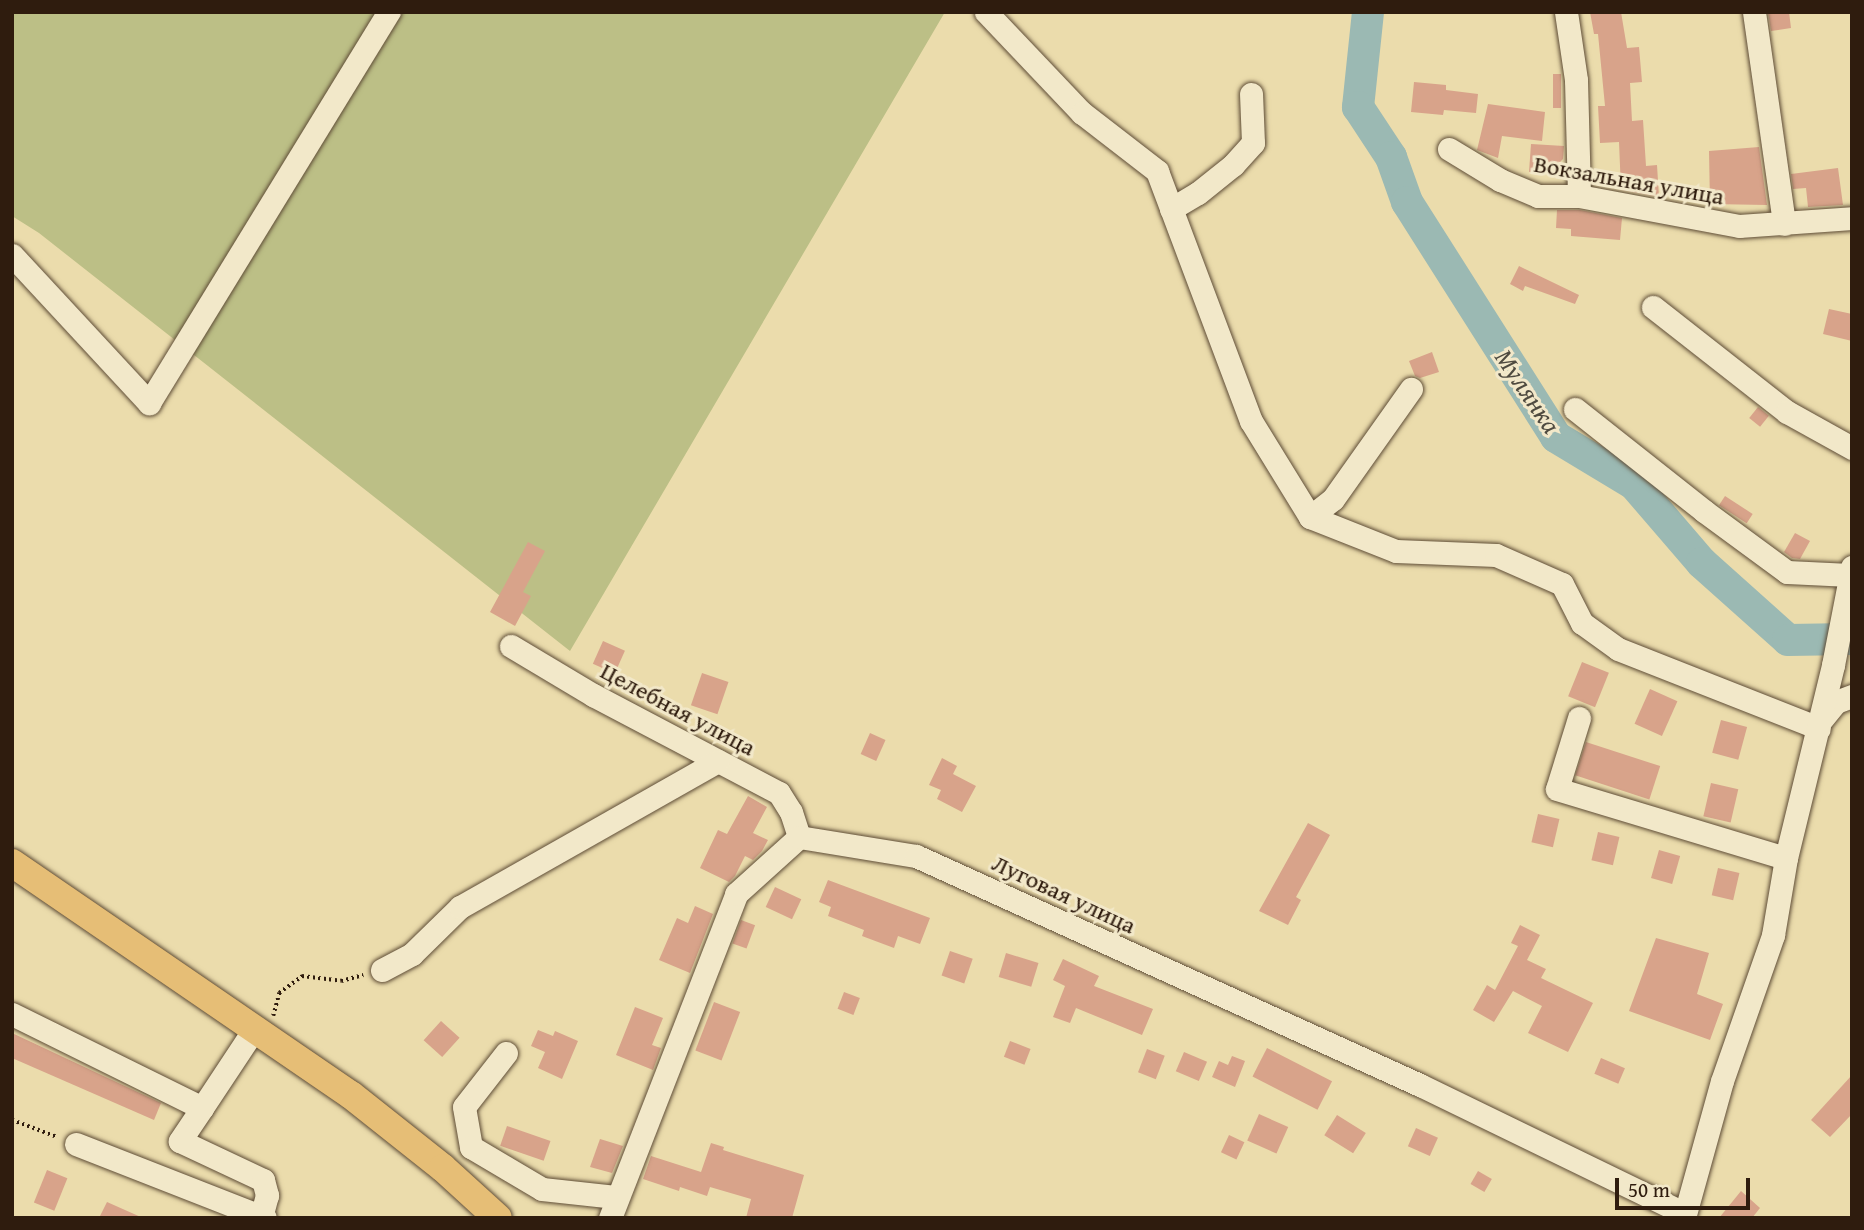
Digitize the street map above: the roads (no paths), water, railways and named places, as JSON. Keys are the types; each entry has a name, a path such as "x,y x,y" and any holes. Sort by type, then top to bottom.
{"main road":[{"path":"12,863 351,1094 443,1168 498,1218"}],"street":[{"path":"12,254 149,403 389,12"},
{"path":"986,12 1082,113 1157,171 1251,421 1310,517 1396,551 1496,555 1562,584 1582,623 1618,649 1820,725"},
{"path":"1566,12 1576,80 1579,196"},
{"path":"1754,12 1784,224"},
{"path":"1171,209 1216,179 1253,144 1251,94"},
{"name":"Вокзальная улица","path":"1449,149 1500,180 1538,196 1579,196 1739,226 1852,218"},
{"path":"1653,307 1787,412 1852,448"},
{"path":"1310,517 1333,499 1411,389"},
{"path":"1575,409 1704,511 1787,572 1851,571 1820,725 1786,858 1773,935 1722,1081 1684,1216"},
{"name":"Целебная улица","path":"511,646 593,695 779,793 791,812 799,837"},
{"path":"1820,725 1836,702 1852,696"},
{"path":"1579,718 1557,789 1786,858"},
{"path":"382,970 412,954 460,907 718,761"},
{"path":"506,1054 464,1107 471,1147 542,1189 613,1208 736,894 799,837"},
{"name":"Луговая улица","path":"799,837 916,856 1420,1085 1684,1216"},
{"path":"12,1014 202,1108"},
{"path":"76,1144 263,1217 267,1195 263,1180 180,1141 255,1028"}],"waterway":[{"name":"Мулянка","path":"1368,12 1358,107 1391,157 1407,202 1556,437 1634,484 1702,563 1788,640 1852,639"}]}
